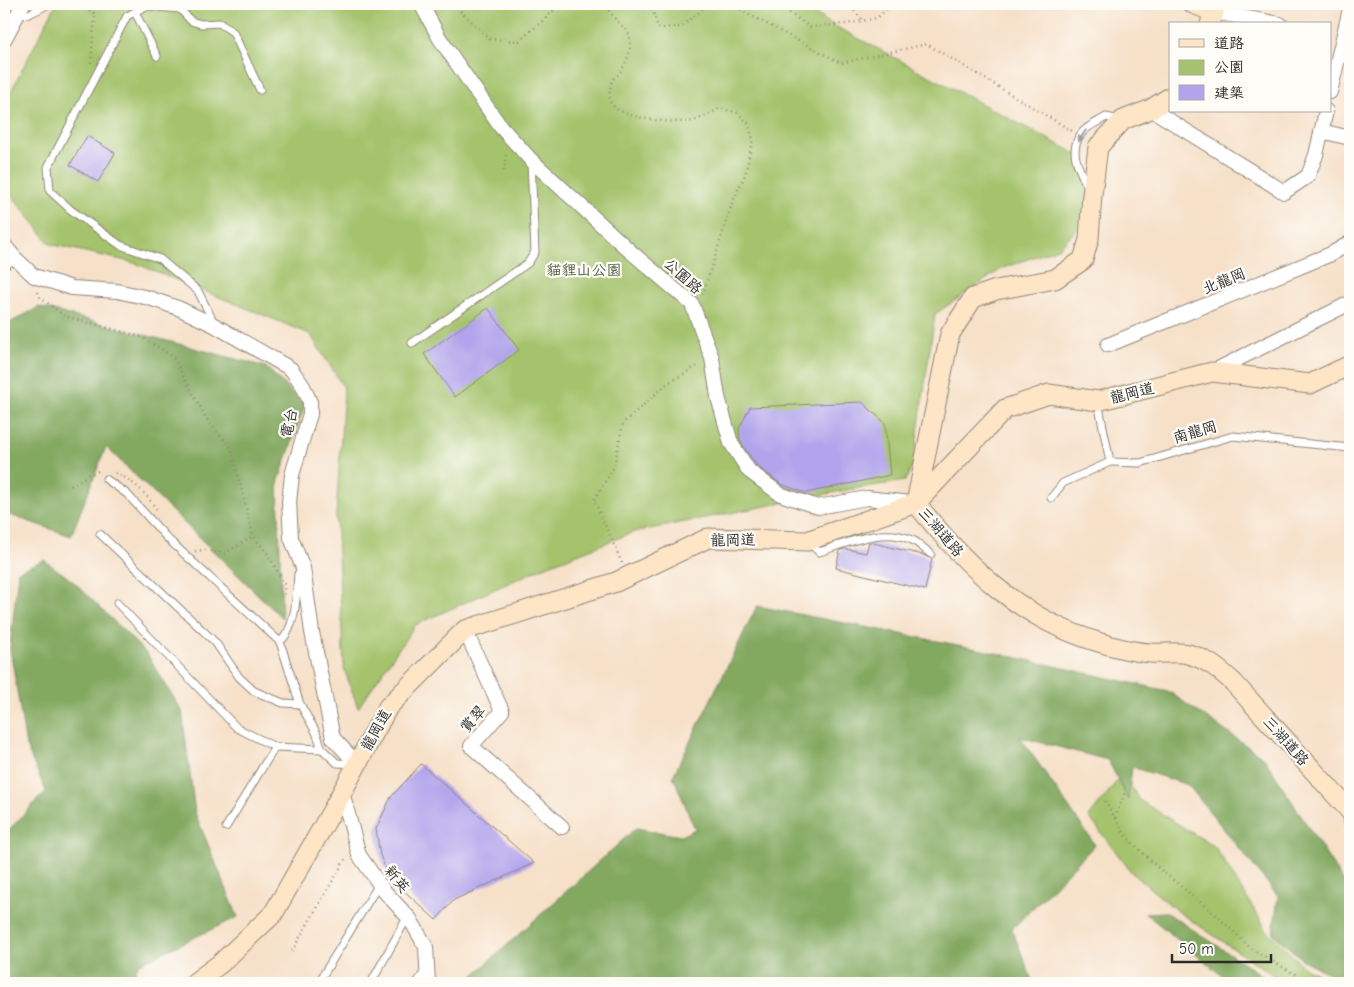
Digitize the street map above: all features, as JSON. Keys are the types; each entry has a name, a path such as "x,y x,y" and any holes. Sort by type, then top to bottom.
{"street":[{"name":"公園路","path":"421,4 440,39 500,126 531,160 692,304 712,358 718,397 731,443 749,471 780,494 818,507 867,498 916,503"},
{"path":"1193,4 1212,18 1237,9 1274,22"},
{"path":"1332,82 1341,35 1350,9"},
{"path":"4,40 19,10"},
{"name":"三湖道路","path":"1169,97 1150,109 1123,120 1098,147 1089,239 1083,260 1055,278 996,290 973,298 950,334 916,503 937,530 981,576 1038,618 1063,630 1099,642 1149,653 1188,654 1214,664 1233,682 1347,808"},
{"path":"1150,109 1284,192 1308,176 1316,155 1326,112"},
{"path":"1321,131 1350,138"},
{"name":"北龍岡","path":"1108,345 1331,254 1350,243"},
{"name":"電台","path":"4,244 9,262 34,276 72,288 117,291 149,298 178,308 214,325 291,369 310,402 310,414 292,475 289,502 290,538 303,568 312,632 333,738 357,764"},
{"path":"1212,372 1350,303"},
{"name":"龍岡道","path":"194,983 221,963 273,914 388,706 465,630 616,582 708,538 807,541 916,503 1005,408 1049,394 1098,402 1212,372 1310,384 1350,365"},
{"name":"賞翠","path":"465,630 502,711 471,746 562,826"},
{"name":"新英","path":"342,792 359,855 384,892 408,916 426,947 428,983"}],"lane":[{"path":"19,10 29,14 49,4"},
{"path":"214,325 198,291 160,259 120,245 71,210 50,191 48,167 127,16 146,6 182,7 191,21 201,24 219,23 233,32 260,90"},
{"path":"135,12 157,56"},
{"path":"1092,195 1076,164 1075,146 1086,129 1106,117 1123,120"},
{"path":"412,343 528,263 535,246 531,160"},
{"path":"1051,498 1063,483 1110,462 1098,402"},
{"name":"南龍岡","path":"1110,462 1140,462 1233,436 1350,448"},
{"path":"106,479 127,494 168,539 280,642 300,704 316,732 322,749 336,762 357,764"},
{"path":"100,534 214,642 239,677 254,691 282,702 300,704"},
{"path":"807,541 819,552 862,539 893,534 913,540 931,554"},
{"path":"280,642 286,636 294,616 298,574 303,568"},
{"path":"117,603 237,728 275,747 322,749"},
{"path":"226,826 275,747"},
{"path":"1347,808 1350,836"},
{"path":"320,980 379,884"},
{"path":"370,983 408,916"},
{"path":"417,983 427,967"}],"path":[{"path":"76,4 80,8 92,11 94,15 90,68 97,72"},
{"path":"453,4 490,40 519,41 560,4"},
{"path":"601,4 610,10 626,29 631,40 630,50 619,74 612,80 611,102 617,110 647,119 672,123 698,119 720,108 738,113 748,123 753,139 749,159 733,201 701,301"},
{"path":"651,4 658,28 681,27 709,4"},
{"path":"735,4 757,18 841,63 927,44 1080,136"},
{"path":"777,4 810,27 877,18 892,4"},
{"path":"847,4 864,21"},
{"path":"504,171 506,154"},
{"path":"34,276 40,297 64,316 142,337 173,357 208,423 231,447 253,536 270,555 284,584 286,606"},
{"path":"628,576 594,500 614,467 623,423 668,383 712,358"},
{"path":"71,486 88,475 106,468"},
{"path":"111,471 126,478 144,492 162,519"},
{"path":"189,551 206,550 224,554 253,536"},
{"path":"1115,818 1126,790"},
{"path":"1106,801 1125,835 1156,866 1216,915 1252,949 1310,983"},
{"path":"292,951 348,855 358,850"}],"green space":[{"name":"貓貍山公園","path":"56,4 800,4 833,25 1082,157 1090,217 1058,248 1003,268 935,314 913,466 905,481 852,489 634,532 544,567 415,625 358,708 344,668 336,516 344,388 310,334 135,263 50,244 4,185 4,105"},
{"path":"39,307 266,367 305,405 278,483 282,618 106,447 71,536 4,513 4,326"},
{"path":"44,560 74,582 147,654 182,711 195,813 238,917 138,964 132,983 4,983 4,835 46,791 26,746 10,648 18,571"},
{"path":"757,606 968,647 1168,691 1264,758 1350,892 1350,983 1303,960 1273,934 1278,896 1188,785 1132,767 1128,800 1108,760 1020,737 1095,845 1012,929 1033,983 472,983 472,977 636,828 681,836 695,829 673,776"},
{"path":"1123,773 1139,800 1215,847 1268,932 1305,968 1336,983 1285,983 1180,913 1133,874 1089,817"},
{"path":"1166,912 1274,983 1231,983 1145,913"}],"building":[{"path":"87,136 115,153 98,182 70,165"},
{"path":"488,308 519,350 455,397 424,354"},
{"path":"862,402 885,423 890,475 806,493 781,484 757,466 740,441 739,429 750,407"},
{"path":"869,542 923,555 932,559 925,590 836,568 840,550 846,549 866,553"},
{"path":"421,764 534,863 454,900 436,920 388,876 380,855 376,829 391,797"}]}
